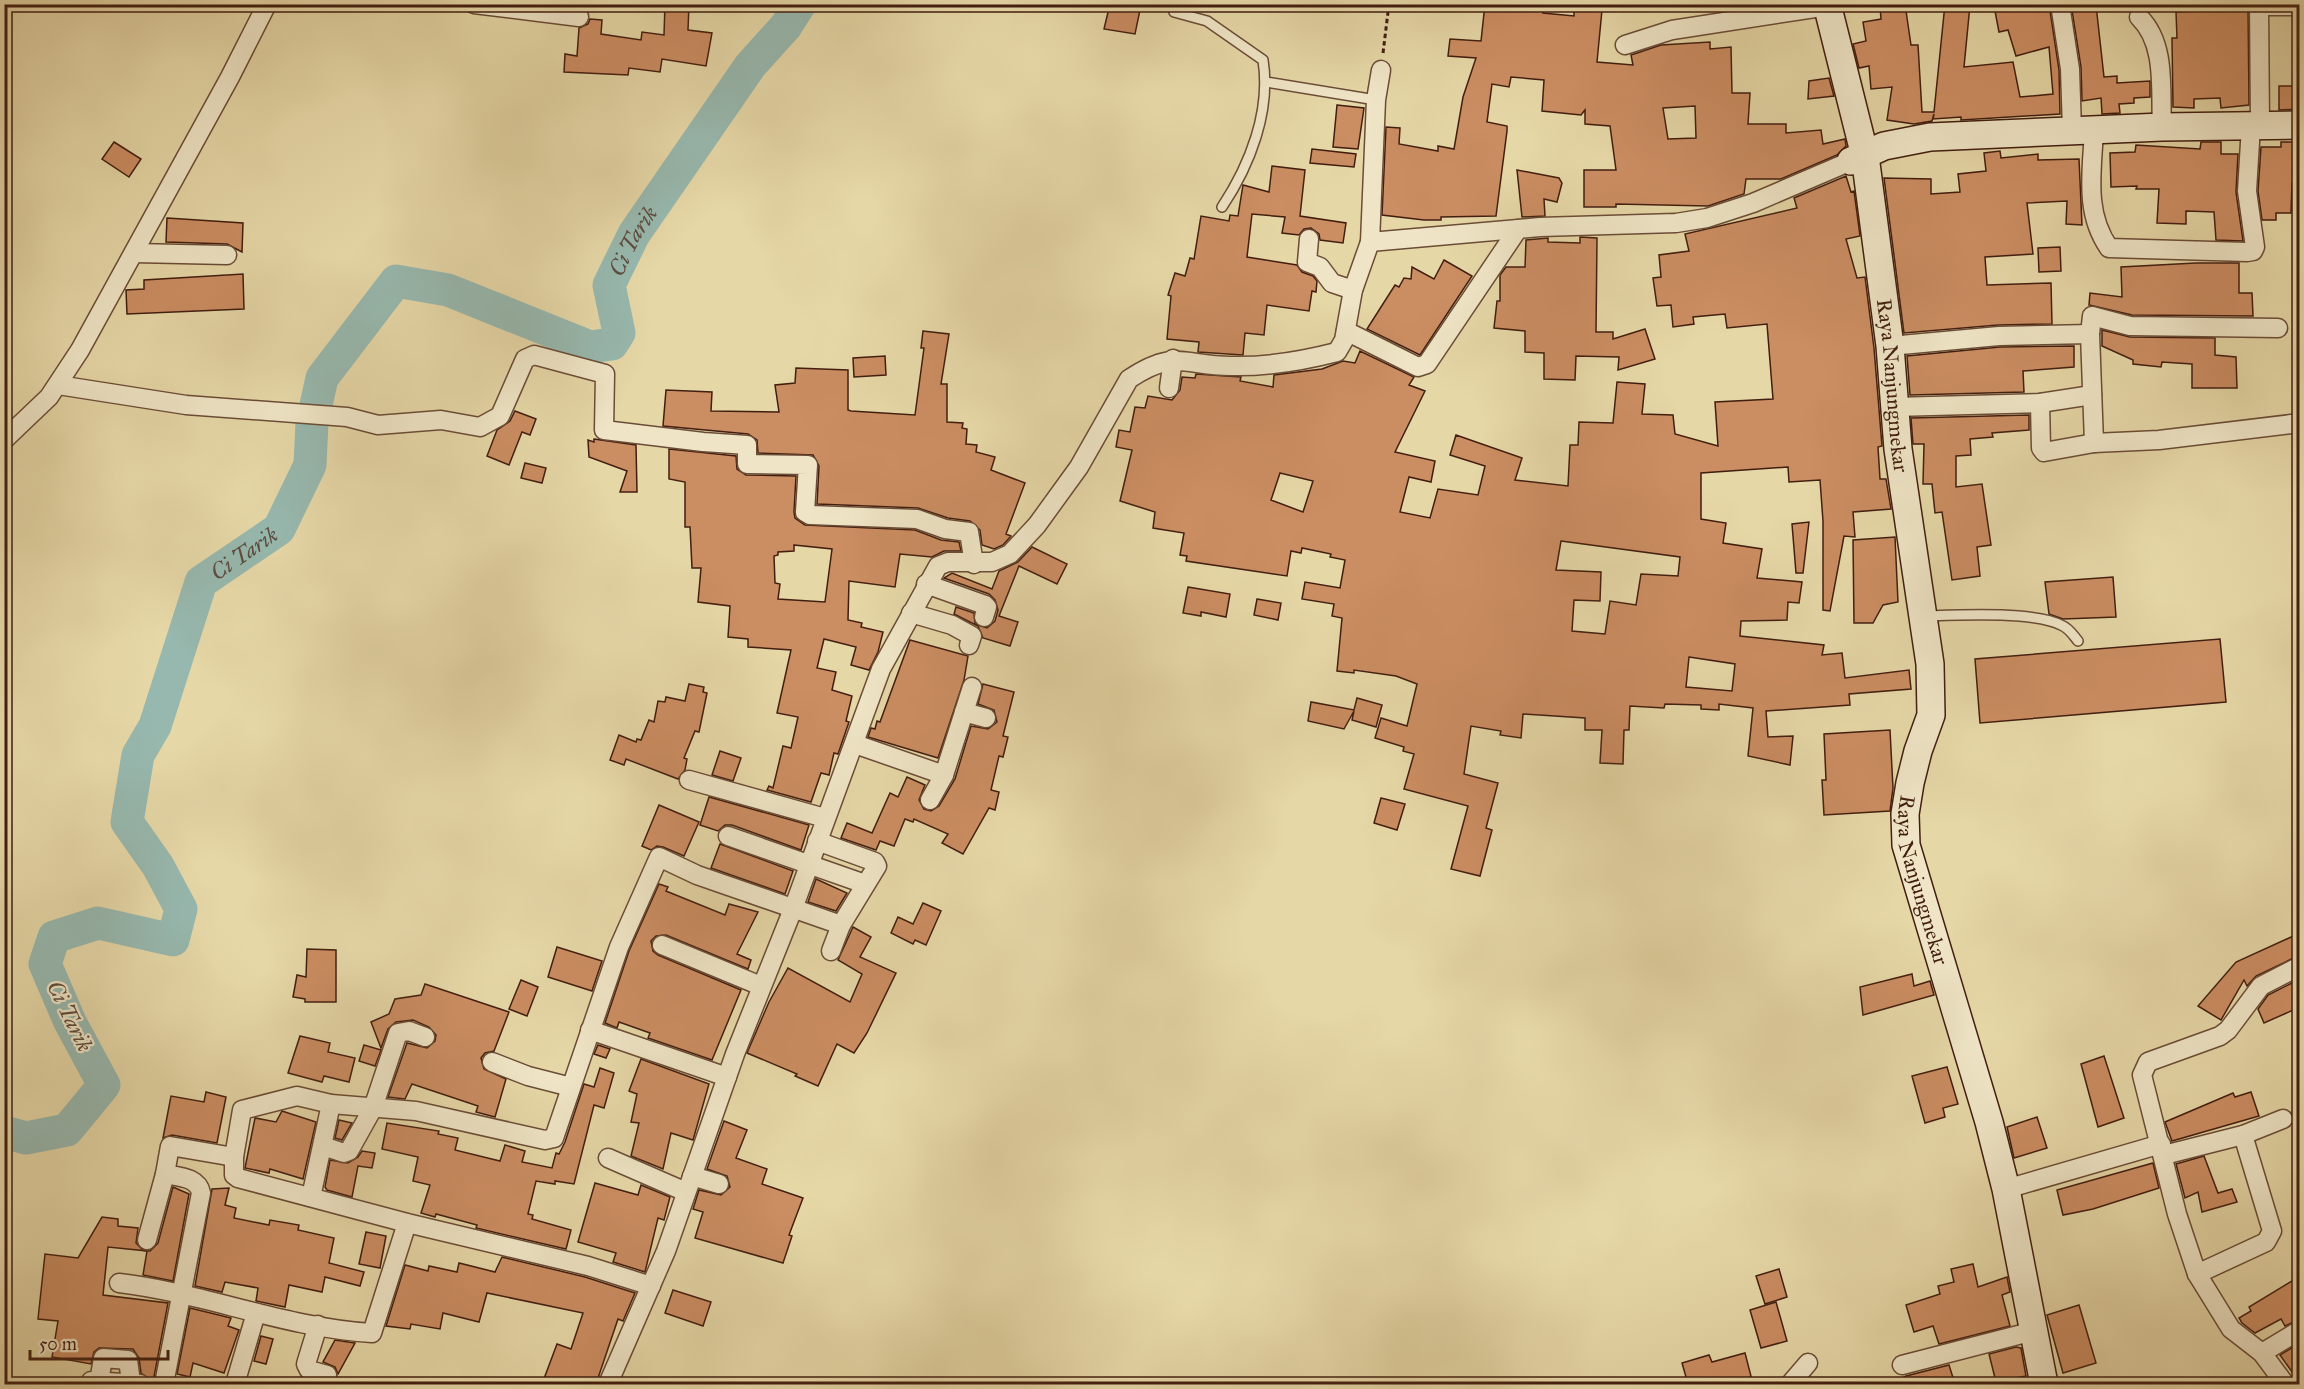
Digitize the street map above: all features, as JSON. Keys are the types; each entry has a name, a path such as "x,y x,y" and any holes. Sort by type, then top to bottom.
{"street":[{"path":"4,440 58,385 135,253 267,4"},
{"path":"474,4 579,17"},
{"path":"2060,4 2070,69 2083,130 2091,203 2098,231 2109,248 2247,252 2253,251 2255,247 2247,191 2256,126 2259,5 2300,6"},
{"path":"1625,45 1672,30 1828,5"},
{"name":"Raya Nanjungmekar","path":"1828,5 1858,158 1890,346 1894,407 1930,664 1931,715 1910,783 1905,814 1906,845 1997,1152 2044,1384"},
{"path":"2139,17 2151,32 2159,52 2162,127"},
{"path":"608,1384 651,1286 761,986 793,909 825,818 855,744 881,669 926,584 943,563 992,562 1010,554 1036,525 1079,467 1129,379 1156,364 1173,359 1229,366 1297,363 1337,352 1342,346 1353,290 1370,242 1376,100 1381,70"},
{"path":"1370,242 1518,229 1649,222 1676,224 1707,218 1753,203 1884,146 1930,137 2162,127 2300,125"},
{"path":"1346,331 1418,367 1426,364 1518,229"},
{"path":"1309,239 1307,262 1320,267 1332,283 1353,290"},
{"path":"135,253 227,255"},
{"path":"2094,443 2090,334 2090,319 2093,316 2130,326 2278,327"},
{"path":"1890,346 1999,336 2090,334"},
{"path":"58,385 186,405 292,411 319,416 347,417 378,425 441,420 483,427 500,416 525,359 534,355 605,374 604,430 747,445 747,464 808,465 805,512 810,515 917,519 945,529 969,532 974,564"},
{"path":"1168,388 1173,359"},
{"path":"1894,407 2040,403 2092,395"},
{"path":"2040,403 2042,450 2094,443 2159,440 2300,423"},
{"path":"926,584 985,605 987,607 984,617"},
{"path":"911,614 952,625 972,636 969,645"},
{"path":"930,800 944,776 972,687"},
{"path":"964,712 986,718"},
{"path":"855,744 944,776"},
{"path":"689,780 825,818"},
{"path":"728,837 865,884"},
{"path":"817,841 875,862 877,866 842,925 831,951"},
{"path":"651,1286 588,1266 407,1223 238,1178 234,1175 234,1157 243,1109 297,1096 331,1104 416,1111 546,1140 554,1138 619,946 659,857 697,875 842,925"},
{"path":"662,945 761,986"},
{"path":"2285,1384 2262,1353 2230,1329 2197,1274 2177,1214 2142,1075 2148,1062 2220,1036 2229,1030 2261,986 2300,966"},
{"path":"590,1030 727,1077"},
{"path":"323,1146 344,1153 349,1151 373,1108 398,1034 410,1031 425,1037"},
{"path":"492,1062 528,1076 571,1088"},
{"path":"311,1197 331,1104"},
{"path":"2006,1188 2162,1149 2243,1135 2283,1119"},
{"path":"2197,1274 2266,1242 2272,1231 2243,1135"},
{"path":"147,1240 165,1174 168,1147 234,1157"},
{"path":"608,1158 689,1184 719,1184"},
{"path":"165,1174 194,1181 200,1186 201,1193 165,1384"},
{"path":"119,1282 182,1293 256,1314 372,1332 407,1223"},
{"path":"235,1384 256,1314"},
{"path":"318,1325 306,1364 309,1370 327,1375"},
{"path":"2262,1353 2300,1330"},
{"path":"1902,1365 2034,1331"},
{"path":"95,1381 103,1358 129,1360 135,1383"},
{"path":"1790,1384 1808,1363"}],"lane":[{"path":"1174,12 1207,21 1262,58 1266,82 1255,143 1222,207"},
{"path":"1266,82 1376,100"},
{"path":"1922,616 2005,616 2053,621 2066,628 2078,641"}],"path":[{"path":"1381,70 1389,4"}],"building":[{"path":"665,4 689,4 688,30 712,33 706,66 662,59 660,72 629,68 628,75 564,72 565,54 577,56 579,28 588,24 590,19 602,20 601,34 641,40 642,32 664,35"},
{"path":"1110,4 1140,10 1135,34 1104,29"},
{"path":"1485,4 1544,8 1543,13 1574,16 1574,8 1602,10 1597,62 1633,65 1631,55 1661,45 1710,42 1710,49 1731,47 1732,93 1750,93 1748,124 1786,124 1786,133 1821,130 1823,144 1845,139 1846,146 1837,155 1781,179 1746,179 1744,194 1708,206 1616,204 1616,207 1584,207 1584,170 1616,170 1610,126 1585,124 1585,110 1581,115 1542,111 1544,80 1511,77 1509,87 1492,84 1487,122 1507,126 1496,216 1441,217 1441,220 1424,220 1382,215 1386,127 1400,128 1399,144 1438,151 1438,146 1454,149 1463,97 1476,58 1448,56 1450,39 1481,41","holes":["1695,106 1696,138 1668,139 1663,108"]},
{"path":"1905,4 1911,45 1918,45 1922,112 1934,112 1945,4 1970,5 1964,67 2013,62 2020,97 2053,94 2049,47 2016,56 2008,30 1999,32 1995,11 2023,4 2049,4 2059,70 2060,114 1961,120 1961,117 1933,119 1934,114 1932,121 1914,124 1887,120 1892,87 1871,89 1869,66 1859,68 1853,44 1866,41 1863,22 1881,19 1880,6"},
{"path":"2071,4 2096,5 2104,77 2117,76 2117,83 2150,81 2150,97 2134,98 2134,103 2119,104 2120,113 2102,114 2101,98 2082,101 2081,67"},
{"path":"2248,8 2249,105 2221,108 2220,98 2194,99 2194,108 2173,107 2172,38 2177,38 2176,12"},
{"path":"1829,78 1834,96 1808,99 1809,81"},
{"path":"2279,86 2299,86 2300,109 2279,110"},
{"path":"1337,105 1364,108 1358,149 1333,147"},
{"path":"114,142 141,159 129,177 102,159"},
{"path":"2201,142 2221,142 2221,154 2238,154 2236,192 2243,241 2216,240 2214,212 2186,211 2186,224 2157,223 2159,189 2136,189 2137,186 2111,187 2110,153 2135,152 2136,145 2200,149"},
{"path":"2281,142 2297,142 2296,183 2292,183 2291,213 2276,213 2276,220 2262,220 2258,191 2261,147 2281,147"},
{"path":"1312,149 1356,154 1354,167 1310,163"},
{"path":"2000,151 2001,158 2038,154 2038,160 2079,159 2082,225 2066,224 2067,201 2027,203 2033,254 1985,257 1987,285 2051,283 2052,324 1998,325 1904,333 1884,178 1931,179 1931,194 1960,192 1958,174 1986,171 1984,153"},
{"path":"1272,166 1305,170 1300,216 1346,223 1343,243 1320,240 1319,234 1311,228 1304,229 1299,235 1282,233 1285,217 1252,214 1247,257 1297,265 1302,272 1313,276 1317,281 1316,292 1312,291 1309,311 1267,305 1264,335 1245,333 1243,355 1198,352 1199,342 1167,339 1171,296 1168,295 1175,273 1185,276 1190,258 1194,259 1201,216 1229,221 1230,215 1238,216 1243,185 1269,192"},
{"path":"1517,170 1559,178 1562,183 1557,202 1544,199 1545,216 1522,217"},
{"path":"1846,176 1851,192 1854,191 1860,236 1846,239 1857,278 1865,277 1874,348 1882,446 1878,447 1880,479 1886,479 1891,509 1853,512 1855,537 1844,536 1830,611 1823,610 1823,521 1820,480 1789,482 1788,467 1701,473 1701,519 1726,523 1723,543 1762,549 1757,578 1802,582 1799,603 1788,602 1787,620 1741,621 1740,636 1824,645 1822,655 1842,653 1845,678 1909,670 1911,689 1849,694 1850,705 1766,711 1768,737 1793,736 1790,765 1748,756 1753,708 1719,704 1719,710 1701,709 1701,705 1665,704 1664,708 1630,706 1629,730 1624,730 1623,764 1600,763 1602,730 1585,730 1585,718 1523,714 1521,738 1500,735 1501,731 1471,726 1464,774 1498,783 1486,828 1492,830 1480,876 1451,869 1468,806 1404,789 1414,754 1403,751 1404,747 1375,738 1381,718 1407,726 1417,684 1396,676 1354,670 1354,673 1337,671 1342,618 1332,616 1334,604 1302,599 1305,582 1340,588 1345,560 1330,557 1331,554 1302,548 1301,553 1291,551 1287,576 1186,561 1187,556 1180,555 1184,533 1153,528 1155,512 1120,501 1132,450 1116,447 1119,430 1130,432 1135,407 1145,408 1148,396 1172,400 1180,390 1182,377 1195,378 1196,374 1241,377 1240,381 1273,387 1274,375 1322,369 1343,361 1355,363 1360,351 1414,377 1409,385 1425,391 1395,452 1435,461 1431,482 1409,477 1400,512 1430,518 1438,489 1478,495 1485,466 1450,455 1456,435 1522,458 1515,480 1568,486 1570,445 1578,445 1579,422 1613,423 1617,382 1645,384 1642,414 1673,415 1675,434 1718,446 1715,402 1773,399 1767,324 1727,328 1725,314 1693,317 1694,324 1673,327 1671,305 1657,306 1653,278 1661,277 1659,255 1689,251 1685,234 1797,208 1794,198","holes":["1280,473 1313,481 1303,512 1271,500","1561,541 1680,557 1678,576 1641,574 1636,605 1610,601 1605,634 1572,631 1574,600 1600,601 1601,572 1556,570","1689,657 1735,664 1732,691 1686,687"]},
{"path":"167,218 243,223 242,252 227,244 166,242"},
{"path":"1580,237 1597,238 1596,332 1613,332 1613,339 1645,329 1655,359 1618,370 1619,357 1576,356 1575,380 1544,379 1544,353 1525,352 1525,331 1494,328 1497,301 1500,301 1500,275 1506,267 1525,267 1526,240 1548,238 1548,242 1580,243"},
{"path":"2060,247 2061,271 2039,272 2038,248"},
{"path":"1444,260 1472,276 1420,355 1367,329 1395,285 1399,287 1404,278 1411,279 1412,267 1434,279"},
{"path":"2239,263 2239,293 2252,293 2253,316 2132,315 2089,305 2090,293 2122,297 2121,267"},
{"path":"243,274 244,309 127,314 126,290 144,289 144,280"},
{"path":"2102,330 2130,337 2215,338 2215,355 2236,357 2237,388 2192,388 2192,364 2162,362 2161,367 2133,364 2133,360 2102,346"},
{"path":"923,331 949,334 941,384 947,384 947,422 963,423 962,428 967,429 966,444 977,445 976,452 995,457 991,470 1025,483 1006,534 1011,536 1003,545 994,549 982,545 980,530 970,521 948,518 918,508 817,504 819,466 813,455 758,453 757,440 748,434 663,426 666,390 712,392 711,411 779,412 775,385 795,383 796,368 848,370 848,410 915,415 924,348 921,348"},
{"path":"2074,346 2074,367 2023,371 2024,392 1910,395 1907,356 2000,347"},
{"path":"885,356 886,375 854,377 853,358"},
{"path":"515,411 536,419 530,435 522,432 509,465 487,456 497,430 510,421"},
{"path":"2029,415 2029,430 1992,433 1993,437 1970,439 1971,455 1956,456 1956,487 1982,484 1991,545 1977,547 1980,576 1952,580 1942,512 1935,513 1932,484 1923,484 1924,444 1913,444 1911,418"},
{"path":"594,439 636,445 637,492 620,492 627,471 589,457 588,440 594,442"},
{"path":"669,449 736,456 737,469 746,475 796,476 795,518 805,525 915,530 941,540 959,542 961,551 944,551 932,557 900,554 895,587 849,581 848,620 862,623 861,627 883,632 878,652 869,670 851,665 856,647 824,639 817,668 836,672 832,690 852,696 846,721 849,722 838,754 834,753 829,775 821,773 811,802 767,790 769,786 773,788 783,746 791,748 798,717 777,713 791,650 748,647 748,639 728,637 730,606 698,602 701,568 692,568 690,527 685,527 685,482 669,479","holes":["794,545 832,549 825,602 778,599 780,584 775,583 774,556 778,555 778,552 794,551"]},
{"path":"525,463 546,468 542,483 521,478"},
{"path":"1809,522 1803,573 1796,573 1792,524"},
{"path":"1895,537 1898,602 1883,605 1873,623 1854,623 1853,540"},
{"path":"1032,547 1067,564 1057,584 1019,566 999,616 1018,622 1010,646 983,638 978,626 954,614 956,607 974,613 975,624 987,628 995,621 998,610 995,600 989,594 944,578 952,573 992,589 999,571 1018,562"},
{"path":"2113,577 2116,617 2063,619 2049,614 2045,582"},
{"path":"1188,587 1230,594 1226,617 1201,612 1201,616 1183,613"},
{"path":"1257,599 1281,603 1278,620 1254,615"},
{"path":"2220,639 2226,702 1980,723 1975,659"},
{"path":"910,640 968,656 964,680 938,758 868,737 871,728 875,729 877,721 880,722"},
{"path":"689,684 704,687 703,692 707,693 699,732 695,731 684,758 687,759 685,770 678,779 626,759 624,765 610,760 619,735 636,742 637,739 641,740 649,720 654,722 658,701 665,702 666,697 685,701"},
{"path":"983,684 1014,692 1003,736 1008,737 1003,757 999,756 991,790 999,792 995,810 989,808 963,854 942,843 948,834 914,819 913,822 905,819 894,846 880,841 876,850 841,838 847,823 872,833 890,793 898,797 907,777 925,785 919,800 924,809 931,811 939,806 955,779 971,726 988,729 997,722 994,710 978,704"},
{"path":"1357,698 1382,705 1376,727 1352,720 1354,711 1344,729 1308,721 1311,702 1354,710"},
{"path":"1890,730 1893,788 1890,811 1824,815 1822,780 1826,780 1824,734"},
{"path":"720,751 741,758 733,781 712,775"},
{"path":"709,797 809,825 801,850 732,825 725,825 718,831 700,825"},
{"path":"1381,798 1405,804 1397,830 1374,823"},
{"path":"659,805 699,822 684,856 663,847 657,846 651,850 642,846"},
{"path":"720,844 793,871 785,894 711,868"},
{"path":"816,879 847,893 836,911 808,902"},
{"path":"659,884 668,887 666,891 725,915 729,904 758,912 737,954 751,960 748,969 666,935 656,936 651,941 653,951 658,955 741,990 712,1060 648,1038 650,1033 619,1022 617,1028 605,1023 629,951"},
{"path":"923,903 941,911 926,945 915,940 913,944 891,933 898,917 913,924"},
{"path":"853,927 871,937 860,957 896,973 867,1033 854,1053 837,1044 818,1086 795,1076 797,1074 747,1053 769,1002 788,968 850,1002 862,974 838,960"},
{"path":"2300,933 2300,955 2256,976 2247,986 2244,980 2221,1020 2198,1006 2236,962"},
{"path":"557,947 602,961 592,991 548,977"},
{"path":"307,949 336,950 336,1002 305,1002 305,999 293,997 297,975 306,977"},
{"path":"1912,974 1914,986 1930,981 1934,995 1863,1015 1860,987"},
{"path":"2300,979 2300,1007 2264,1023 2258,1009 2268,995"},
{"path":"521,980 538,987 527,1016 509,1009"},
{"path":"425,984 509,1012 494,1051 485,1053 481,1058 484,1069 506,1079 495,1117 476,1112 478,1106 412,1084 405,1099 388,1097 407,1043 427,1048 435,1041 436,1035 429,1027 413,1020 396,1022 388,1029 381,1048 371,1022 389,1014 395,999 421,995"},
{"path":"300,1036 330,1043 328,1052 355,1058 349,1082 324,1076 322,1082 288,1073"},
{"path":"364,1045 381,1050 375,1066 359,1061"},
{"path":"598,1045 610,1049 606,1058 594,1054"},
{"path":"2104,1056 2124,1118 2098,1127 2081,1064"},
{"path":"641,1059 709,1084 693,1140 671,1133 663,1169 631,1156 639,1123 631,1122 637,1094 629,1091"},
{"path":"1947,1067 1958,1104 1943,1108 1945,1117 1925,1123 1912,1076"},
{"path":"600,1068 614,1073 604,1108 594,1105 574,1184 536,1181 528,1214 533,1215 532,1219 571,1230 566,1249 476,1228 477,1225 436,1214 435,1217 421,1213 430,1185 413,1181 418,1157 382,1149 387,1123 439,1131 438,1134 458,1138 455,1150 500,1161 505,1145 525,1151 522,1162 552,1168 556,1153 559,1154 565,1142 584,1084 594,1087"},
{"path":"206,1092 226,1097 217,1143 172,1135 163,1138 171,1096 204,1102"},
{"path":"2251,1092 2259,1116 2172,1141 2165,1122 2233,1093 2235,1097"},
{"path":"282,1111 316,1122 303,1179 270,1169 269,1173 245,1168 255,1118 276,1122"},
{"path":"2037,1117 2047,1148 2014,1158 2007,1127"},
{"path":"339,1120 352,1123 342,1140 335,1138"},
{"path":"724,1121 747,1130 736,1158 767,1169 762,1184 803,1198 789,1235 792,1236 783,1263 695,1238 703,1212 693,1209 699,1190 721,1195 730,1187 727,1176 707,1169"},
{"path":"362,1151 375,1153 372,1168 358,1166 352,1197 327,1190 325,1187 330,1160 348,1163 358,1157"},
{"path":"2204,1156 2218,1193 2232,1189 2237,1202 2202,1212 2198,1192 2185,1198 2176,1164"},
{"path":"2153,1163 2159,1188 2093,1209 2063,1215 2057,1190"},
{"path":"595,1183 638,1195 641,1185 670,1197 664,1220 658,1218 645,1272 613,1262 616,1253 578,1242"},
{"path":"173,1187 189,1194 173,1281 143,1275 147,1251 158,1243"},
{"path":"229,1188 225,1205 236,1208 234,1218 269,1225 270,1220 299,1225 298,1230 334,1238 329,1263 364,1272 360,1286 325,1277 322,1292 289,1285 285,1307 256,1301 258,1288 225,1282 222,1292 195,1286 212,1189"},
{"path":"102,1217 118,1219 118,1226 138,1228 136,1243 144,1251 108,1247 103,1295 168,1303 153,1382 141,1373 139,1358 133,1349 99,1348 94,1352 91,1364 52,1357 58,1321 38,1319 45,1254 78,1258"},
{"path":"366,1232 386,1236 380,1268 359,1264"},
{"path":"502,1257 585,1277 635,1293 623,1321 618,1319 596,1384 542,1384 557,1344 571,1349 583,1313 487,1293 479,1322 443,1313 440,1329 411,1324 410,1329 386,1326 405,1265 428,1271 429,1266 457,1272 459,1263 495,1272"},
{"path":"1973,1264 1978,1287 2007,1277 2010,1292 2002,1295 2010,1326 1939,1344 1933,1326 1914,1332 1906,1305 1940,1294 1938,1286 1954,1282 1951,1269"},
{"path":"1779,1269 1787,1297 1765,1304 1756,1276"},
{"path":"2300,1276 2300,1319 2285,1326 2281,1319 2255,1333 2242,1323 2239,1318 2251,1311 2249,1307"},
{"path":"673,1290 711,1302 703,1326 665,1313"},
{"path":"1776,1302 1787,1341 1761,1348 1750,1310"},
{"path":"2079,1305 2096,1363 2063,1373 2047,1315"},
{"path":"190,1308 231,1318 228,1326 239,1330 224,1373 193,1363 190,1377 177,1374"},
{"path":"261,1336 273,1339 266,1364 254,1361"},
{"path":"335,1340 355,1343 338,1374 335,1367 323,1362"},
{"path":"2300,1343 2300,1383 2280,1355"},
{"path":"2016,1347 2021,1348 2026,1376 1996,1382 1989,1354"},
{"path":"1745,1353 1753,1384 1688,1384 1682,1363 1709,1355 1712,1362"},
{"path":"1949,1365 1955,1384 1890,1384 1906,1376"}],"waterway":[{"name":"Ci Tarik","path":"4,1132 26,1138 67,1130 104,1085 70,1022 45,964 54,937 98,923 173,940 181,909 158,866 127,822 138,755 155,726 201,582 279,529 310,465 312,423 322,378 396,281 448,290 590,347 612,344 619,333 609,285 634,234 750,66 786,26 800,4"}]}
